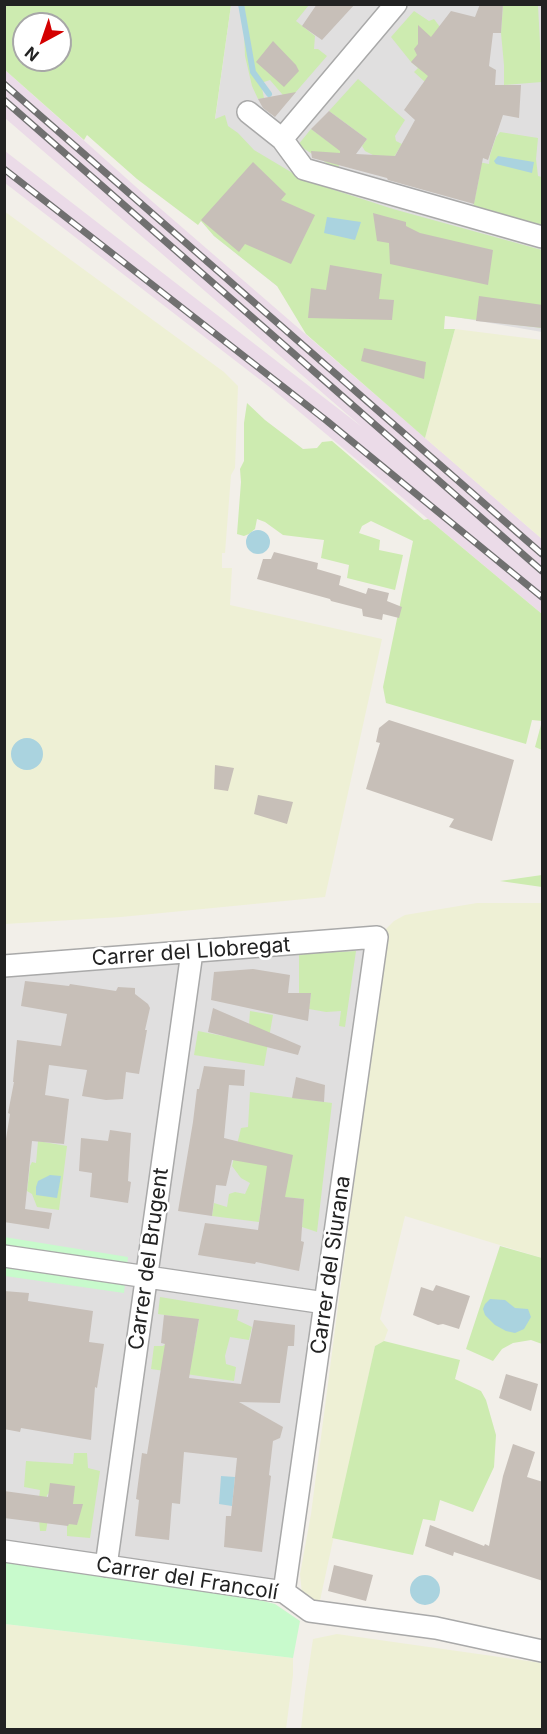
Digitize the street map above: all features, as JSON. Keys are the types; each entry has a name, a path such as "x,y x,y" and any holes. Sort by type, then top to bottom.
{"street":[{"path":"282,139 396,4"},
{"path":"248,112 282,139 304,169 543,237"},
{"name":"Carrer del Llobregat","path":"4,966 377,937"},
{"name":"Carrer del Siurana","path":"284,1592 377,937"},
{"name":"Carrer del Brugent","path":"106,1566 192,952"},
{"path":"4,1256 325,1304"},
{"name":"Carrer del Francolí","path":"4,1551 284,1592 310,1611 436,1628 543,1651"}],"shaded area":[{"path":"231,5 542,5 542,332 277,286 214,236 201,220"},
{"path":"5,70 154,203 542,539 542,614 272,389 5,183 5,151 362,427 5,118"},
{"path":"377,937 284,1592 5,1551 5,966"}],"green space":[{"path":"5,5 231,5 215,119 225,115 228,126 254,150 296,175 319,185 393,209 542,250 542,328 445,316 444,329 455,329 425,438 306,334 277,286 214,236 201,221 198,225 137,179 87,135 84,140 5,70"},
{"path":"243,5 309,5 296,21 315,36 314,49 318,49 327,56 288,101 270,80 261,83 264,98 258,99 252,86 245,56"},
{"path":"503,5 538,5 542,82 504,85 501,33"},
{"path":"414,11 429,21 434,19 440,27 446,101 414,72 418,68 391,37"},
{"path":"358,79 405,120 395,136 396,141 402,144 394,157 373,155 365,151 362,146 367,139 329,111"},
{"path":"311,129 352,159 340,159 338,170 298,145"},
{"path":"500,132 538,138 536,159 538,176 542,177 542,228 473,208 479,178 468,174 473,161 489,164 496,137"},
{"path":"4,211 224,372 238,386 235,468 231,475 225,553 222,553 222,568 232,568 230,605 382,639 325,897 121,917 5,924"},
{"path":"455,329 542,340 542,539 425,438"},
{"path":"247,403 303,449 317,448 322,442 332,441 424,520 428,519 542,614 542,721 532,720 526,744 386,703 383,687 413,541 371,521 362,526 359,533 380,540 379,550 403,555 395,590 347,578 349,565 321,558 324,540 283,535 257,519 255,529 249,534 244,536 237,534 240,469 244,461 244,423"},
{"path":"542,721 542,750 535,747"},
{"path":"542,875 542,887 500,881"},
{"path":"477,903 542,903 542,1258 405,1216 380,1319 388,1330 384,1341 375,1346 319,1605 302,1594 300,1574 311,1514 386,929 405,915"},
{"path":"356,951 345,1027 339,1026 341,1011 326,1012 309,1009 311,994 299,993 299,954"},
{"path":"250,1011 273,1015 264,1066 194,1055 198,1031 248,1040"},
{"path":"250,1092 332,1103 317,1232 302,1227 304,1199 263,1195 259,1222 212,1216 214,1203 227,1207 229,1194 235,1192 245,1194 250,1183 241,1178 232,1166 241,1128 248,1127"},
{"path":"38,1141 67,1146 59,1210 37,1207 32,1194 27,1191 30,1166 32,1162 36,1163"},
{"path":"4,1237 128,1257 124,1293 5,1276"},
{"path":"500,1246 542,1258 542,1344 531,1340 513,1343 502,1349 493,1361 466,1349"},
{"path":"160,1297 239,1310 237,1320 252,1327 249,1340 230,1337 225,1356 226,1364 236,1367 234,1381 151,1369 154,1346 165,1344 194,1348 199,1320 158,1314"},
{"path":"384,1341 460,1360 455,1379 481,1391 486,1400 496,1435 494,1467 473,1512 440,1500 435,1521 423,1519 413,1555 332,1538 375,1346"},
{"path":"74,1453 87,1453 88,1468 100,1471 90,1538 67,1536 67,1526 77,1524 82,1504 73,1504 49,1493 45,1513 48,1519 46,1531 40,1531 38,1508 40,1490 24,1487 26,1461 73,1464"},
{"path":"5,1558 200,1585 275,1604 300,1621 293,1658 5,1624"},
{"path":"5,1624 293,1658 286,1729 5,1730"},
{"path":"337,1634 542,1663 542,1729 301,1729 313,1639"}],"water":[{"path":"498,156 534,162 532,173 496,164 494,161"},
{"path":"327,217 361,222 355,240 324,233"},
{"path":"253,530 263,530 270,537 270,547 263,554 253,554 246,547 246,537"},
{"path":"27,738 38,743 43,754 38,765 27,770 16,765 11,754 16,743"},
{"path":"50,1175 61,1176 57,1198 36,1195 38,1181"},
{"path":"490,1299 505,1300 515,1308 528,1309 531,1317 524,1329 515,1333 495,1325 485,1315 483,1309"},
{"path":"221,1476 235,1477 232,1506 219,1504"},
{"path":"425,1575 431,1576 439,1584 439,1596 431,1604 425,1605 419,1604 411,1596 410,1590 411,1584 419,1576"}],"building":[{"path":"317,4 355,4 322,40 302,26"},
{"path":"480,4 503,4 501,33 493,33 489,66 496,70 495,85 521,85 519,118 503,115 488,160 483,158 474,204 312,158 311,151 340,153 311,129 329,111 367,139 356,154 395,156 415,120 404,110 428,76 411,62 417,55 414,49 418,44 418,25 431,37 451,11 475,17"},
{"path":"273,41 299,71 284,87 256,62"},
{"path":"296,92 275,117 263,108 258,99"},
{"path":"253,162 286,194 281,200 315,215 291,264 245,244 239,252 201,220"},
{"path":"373,213 406,222 406,226 420,233 493,250 488,285 390,264 389,243 377,241"},
{"path":"330,265 382,274 379,299 394,300 392,320 308,318 311,288 326,290"},
{"path":"479,296 543,305 543,328 476,321"},
{"path":"364,348 426,362 424,379 361,361"},
{"path":"274,552 318,563 317,569 341,576 339,585 366,594 368,588 389,593 387,601 402,607 399,618 383,614 382,620 363,616 362,609 257,579 263,559 271,559"},
{"path":"389,720 514,760 492,841 449,827 454,819 366,789 380,743 376,742 379,728"},
{"path":"215,765 234,768 228,791 214,789"},
{"path":"258,795 293,802 287,824 254,814"},
{"path":"253,969 290,975 288,993 311,993 308,1021 211,1000 214,972"},
{"path":"25,981 69,986 70,984 116,991 118,987 135,988 135,994 150,1008 139,1074 126,1072 123,1099 106,1100 82,1096 87,1070 49,1065 45,1095 69,1099 64,1144 32,1141 25,1209 52,1213 49,1229 4,1222 4,1151 14,1082 17,1040 61,1046 67,1014 21,1006"},
{"path":"213,1008 301,1046 298,1055 208,1032"},
{"path":"204,1066 245,1070 244,1086 229,1085 224,1138 293,1155 285,1197 304,1199 301,1241 304,1242 299,1271 256,1262 255,1264 198,1255 205,1223 258,1230 267,1166 232,1160 226,1186 216,1185 212,1216 178,1211 197,1089 199,1089"},
{"path":"296,1077 325,1085 324,1102 292,1098"},
{"path":"110,1130 131,1133 128,1181 131,1182 128,1203 90,1197 92,1173 79,1171 81,1138 108,1141"},
{"path":"436,1285 470,1296 459,1329 443,1324 438,1325 413,1315 421,1287 433,1291"},
{"path":"4,1291 29,1293 28,1301 93,1311 89,1342 104,1344 97,1388 95,1387 91,1440 21,1428 20,1432 4,1429"},
{"path":"164,1315 199,1319 189,1378 241,1384 254,1320 295,1325 294,1346 288,1346 280,1403 239,1402 283,1427 280,1438 273,1441 262,1552 224,1547 226,1516 231,1516 237,1458 184,1452 180,1504 172,1503 169,1540 135,1536 139,1500 136,1499 142,1453 147,1454 165,1344 161,1343"},
{"path":"506,1374 538,1384 531,1411 499,1398"},
{"path":"513,1444 535,1452 527,1477 543,1482 543,1581 454,1552 453,1556 425,1546 430,1525 489,1546 503,1476"},
{"path":"50,1483 75,1486 73,1504 83,1504 77,1525 69,1524 68,1526 4,1518 4,1491 48,1497"},
{"path":"334,1565 373,1575 366,1601 328,1591"}],"waterway":[{"path":"241,4 253,72 269,94"}],"railway":[{"path":"4,84 542,554"},
{"path":"4,100 542,571"},
{"path":"4,169 327,421 542,597"}]}
